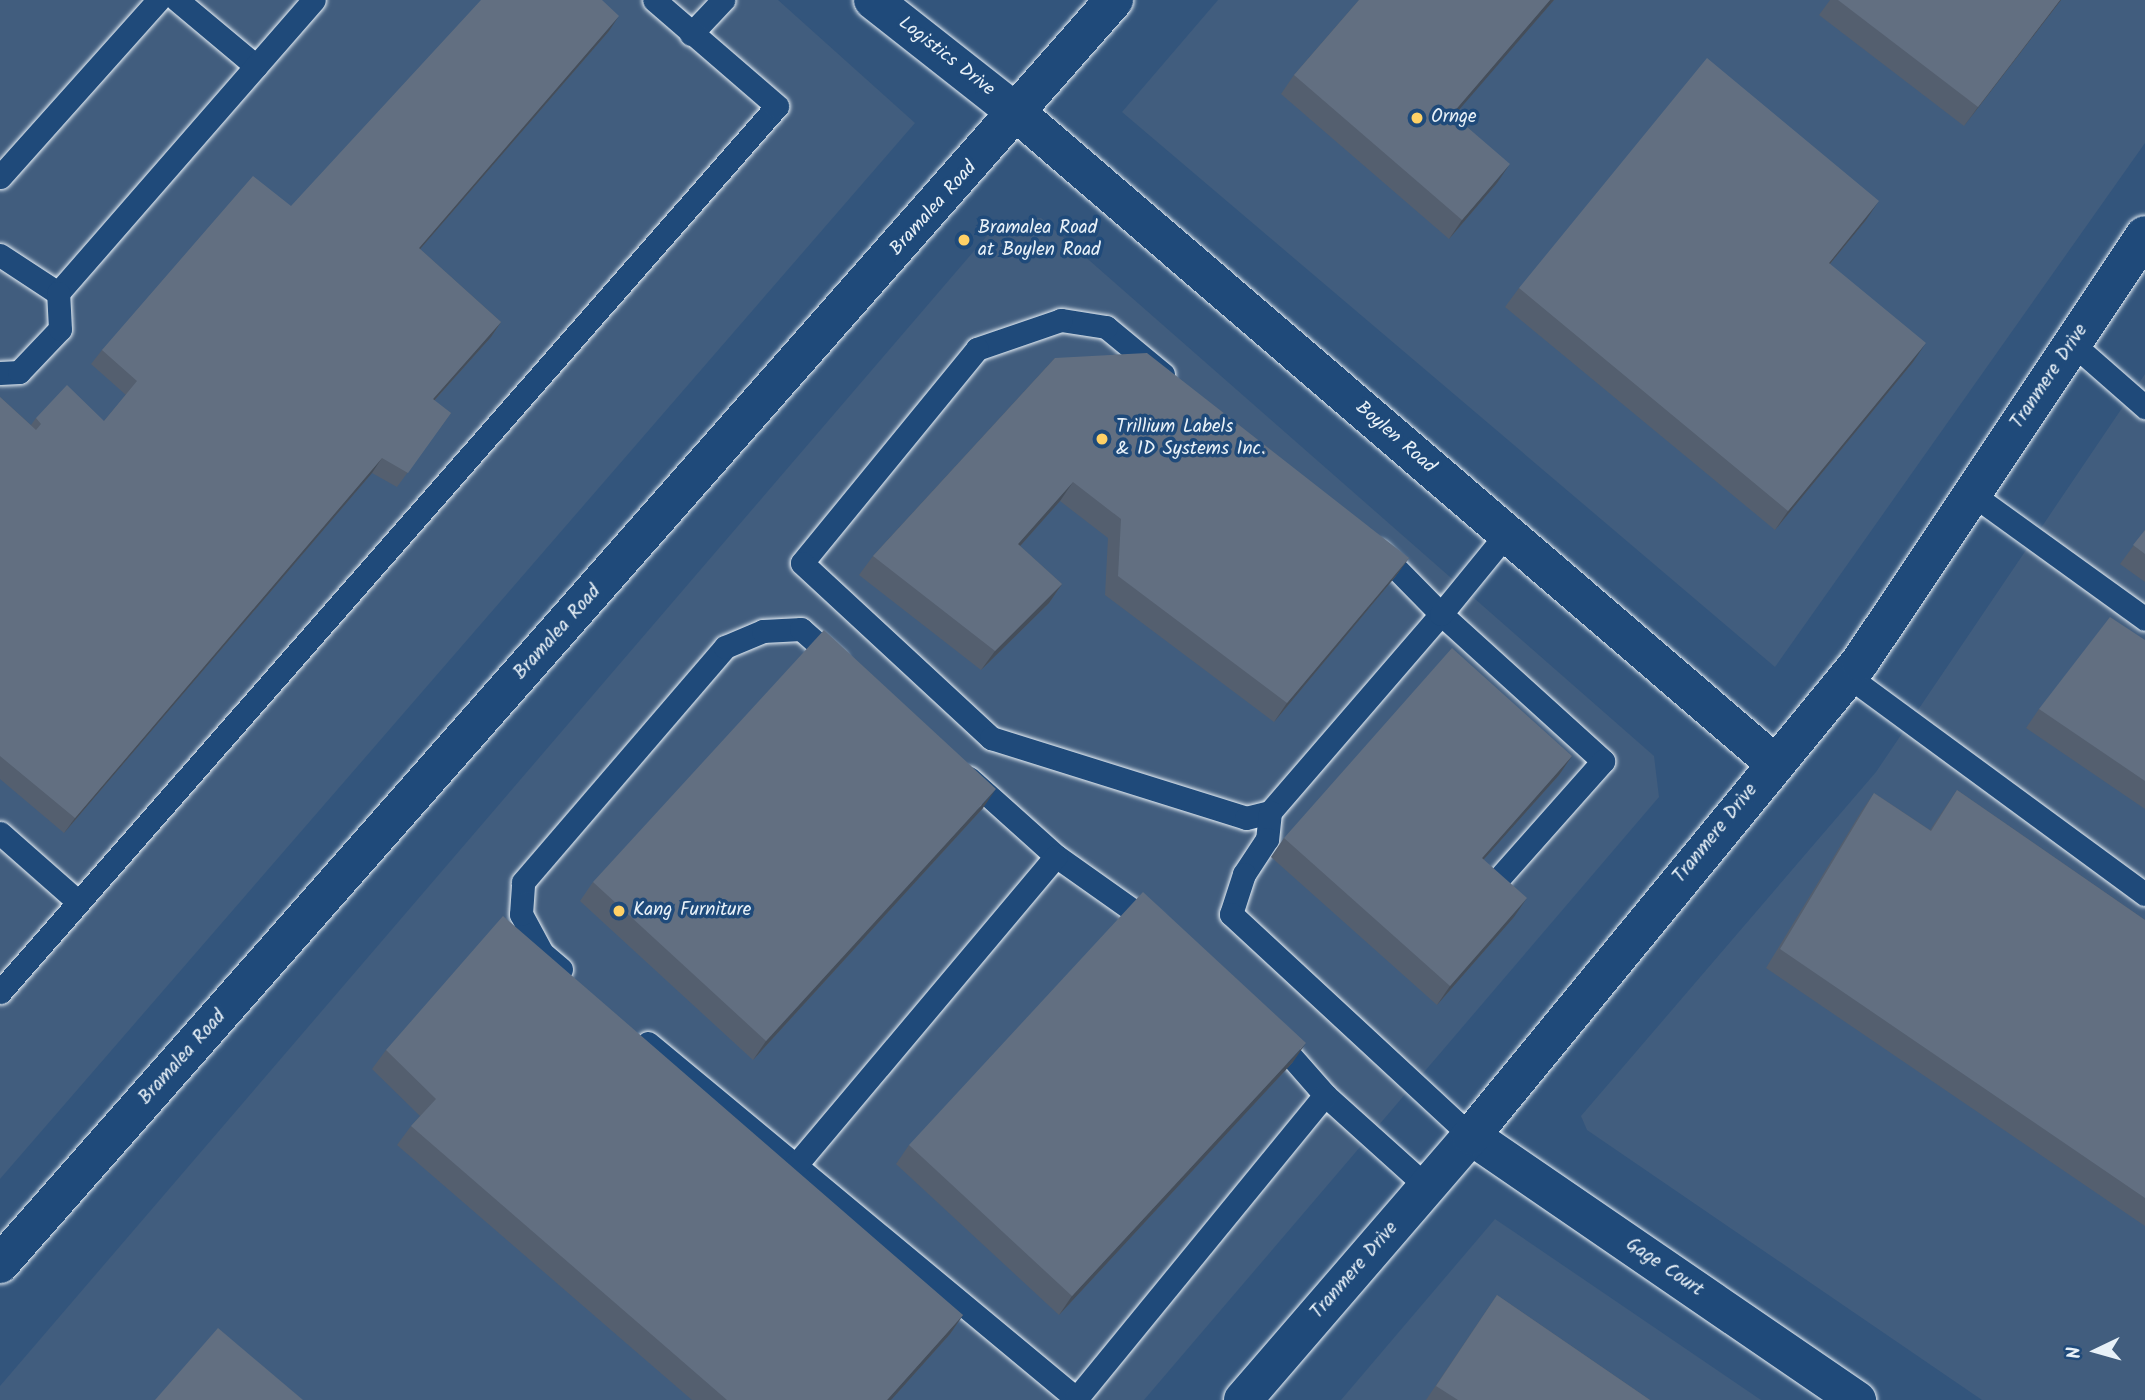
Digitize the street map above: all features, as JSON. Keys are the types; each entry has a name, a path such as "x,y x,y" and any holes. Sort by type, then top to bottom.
{"street":[{"name":"Logistics Drive","path":"873,0 1018,114"},
{"name":"Bramalea Road","path":"0,1264 1018,114 1114,0"},
{"name":"Boylen Road","path":"1018,114 1773,762"},
{"name":"Tranmere Drive","path":"1242,1400 1472,1136 1773,762 1848,676 2145,235"},
{"name":"Gage Court","path":"1472,1136 1857,1400"}],"lane":[{"path":"0,177 158,0"},
{"path":"177,0 256,66"},
{"path":"0,373 19,372 60,329 58,293 314,0"},
{"path":"0,992 77,901 777,106 654,0"},
{"path":"691,34 723,0"},
{"path":"0,255 58,293"},
{"path":"1180,387 1106,327 1061,320 978,349 802,564 991,738 1246,818 1270,812"},
{"path":"2073,344 2145,407"},
{"path":"1972,494 2145,619"},
{"path":"1359,533 1441,614 1603,761 1501,876"},
{"path":"1472,1136 1231,915 1244,874 1267,839 1270,812 1507,534"},
{"path":"584,989 542,953 521,914 523,882 725,647 763,631 802,629 852,675"},
{"path":"1848,676 2145,894"},
{"path":"954,765 1056,856 1126,901 1167,939"},
{"path":"0,833 77,901"},
{"path":"795,1166 1056,856"},
{"path":"627,1024 1077,1399 1325,1095"},
{"path":"1260,1024 1325,1095 1427,1187"}],"shaded area":[{"path":"0,0 778,0 915,123 0,1179"},
{"path":"1218,0 2145,0 2145,143 1775,667 1122,112"},
{"path":"1041,218 1654,756 1659,797 1144,1400 0,1400 0,1386 998,223"},
{"path":"2145,374 2145,1400 1982,1400 1587,1130 1581,1116 1876,772"},
{"path":"1495,1219 1761,1400 1341,1400"}],"building":[{"path":"481,0 602,0 619,16 419,248 501,322 433,399 451,413 408,473 382,458 75,818 0,756 0,397 36,430 41,424 36,418 67,385 104,421 137,381 102,350 253,176 291,206"},
{"path":"1359,0 1550,0 1452,114 1510,164 1462,220 1294,75"},
{"path":"1838,0 2060,0 1978,107"},
{"path":"1707,58 1879,201 1829,263 1926,343 1788,511 1519,288"},
{"path":"1147,353 1409,558 1287,703 1118,576 1121,519 1073,482 1018,544 1062,584 995,651 873,556 1055,358"},
{"path":"2145,530 2145,554 2133,545"},
{"path":"2110,617 2145,640 2145,781 2039,709"},
{"path":"824,630 996,789 766,1041 593,882"},
{"path":"1452,648 1572,756 1482,858 1527,898 1450,986 1284,838"},
{"path":"1957,790 2145,920 2145,1198 1780,949 1874,793 1931,831"},
{"path":"1143,892 1306,1043 1072,1296 909,1145"},
{"path":"503,916 963,1315 887,1400 727,1400 411,1126 436,1099 386,1050"},
{"path":"1497,1295 1650,1400 1458,1400 1436,1386"},
{"path":"218,1328 303,1400 155,1400"}],"place":[{"name":"Ornge","path":"1417,118"},
{"name":"Bramalea Road at Boylen Road","path":"964,240"},
{"name":"Trillium Labels & ID Systems Inc.","path":"1102,439"},
{"name":"Kang Furniture","path":"619,911"}]}
